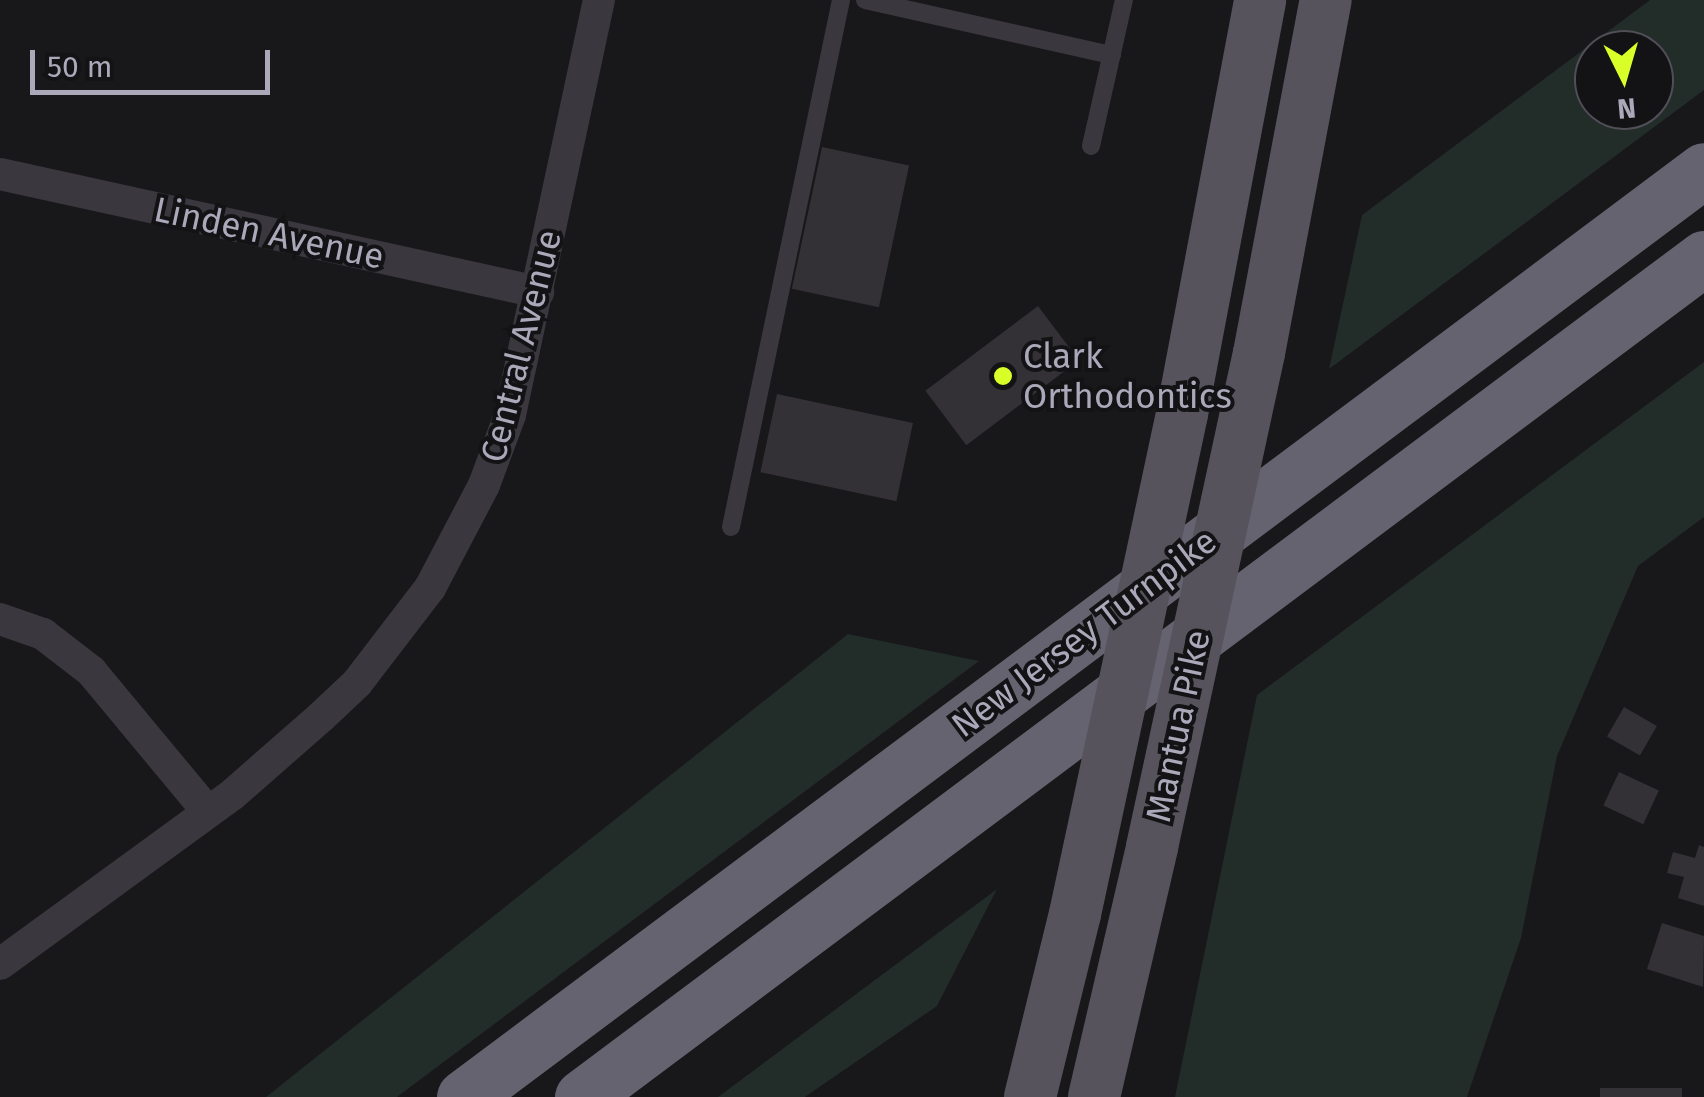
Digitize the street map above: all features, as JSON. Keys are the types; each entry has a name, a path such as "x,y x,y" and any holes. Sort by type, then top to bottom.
{"highway":[{"name":"New Jersey Turnpike","path":"464,1097 1704,170"},
{"name":"New Jersey Turnpike","path":"582,1097 1704,258"}],"main road":[{"name":"Mantua Pike","path":"1030,1097 1074,914 1182,414 1260,0"},
{"name":"Mantua Pike","path":"1094,1097 1259,352 1326,0"}],"street":[{"name":"Central Avenue","path":"0,964 208,812 357,683 430,588 499,450 538,292 599,0"},
{"name":"Linden Avenue","path":"0,174 538,292"},
{"path":"0,619 43,634 91,671 208,812"}],"lane":[{"path":"730,527 841,0"},
{"path":"865,0 1112,55"},
{"path":"1091,146 1124,0"}],"shaded area":[{"path":"1650,0 1704,0 1704,90 1674,112 1674,30 1610,30"},
{"path":"1574,57 1574,130 1650,130 1329,369 1362,215"},
{"path":"1704,362 1704,517 1638,566 1557,756 1521,938 1467,1097 1175,1097 1257,695"},
{"path":"848,634 979,661 397,1097 266,1097"},
{"path":"997,889 937,1006 805,1097 718,1097"}],"building":[{"path":"822,147 909,166 879,307 792,289"},
{"name":"Clark Orthodontics","path":"1038,306 1079,360 966,445 925,391"},
{"path":"777,394 913,423 896,501 760,472"},
{"path":"1624,707 1657,726 1640,755 1607,736"},
{"path":"1619,772 1659,791 1643,824 1603,806"},
{"path":"1699,845 1704,847 1704,906 1678,898 1684,877 1667,873 1673,852 1695,858"},
{"path":"1662,923 1704,936 1703,987 1647,969"},
{"path":"1600,1088 1682,1088 1682,1097 1600,1097"}],"place":[{"name":"Clark Orthodontics","path":"1003,376"}]}
